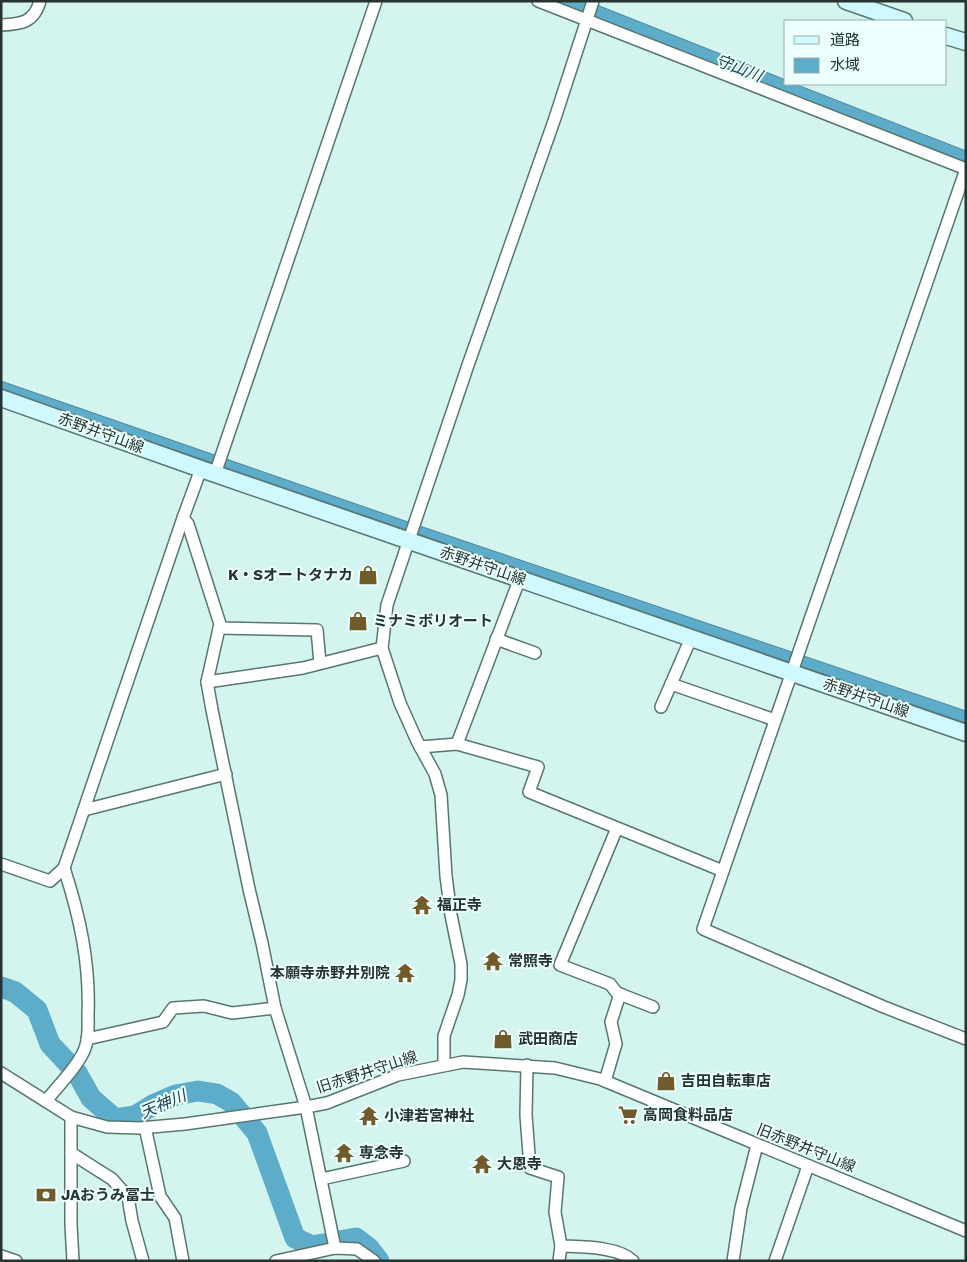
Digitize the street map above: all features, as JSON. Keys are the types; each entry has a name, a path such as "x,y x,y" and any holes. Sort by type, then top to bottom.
{"main road":[{"path":"846,1 901,20"},
{"path":"947,36 966,42"},
{"name":"赤野井守山線","path":"1,398 408,541 966,733"}],"street":[{"path":"1,25 18,24 32,18 38,9 40,1"},
{"path":"1,864 50,881 64,868 183,518 208,471 376,1"},
{"path":"538,1 966,169 703,929 884,1007 966,1039"},
{"path":"444,1064 444,1036 458,995 461,980 461,964 451,915 446,876 441,796 436,774 420,747 400,703 382,648 387,605 555,118 593,1"},
{"path":"183,518 188,524 220,624 207,682 275,1008 306,1107 335,1248"},
{"path":"457,744 520,578"},
{"path":"219,628 317,630 320,663"},
{"path":"661,707 691,638"},
{"path":"496,639 535,654"},
{"path":"207,682 303,668 382,648"},
{"path":"671,684 775,720"},
{"path":"420,747 457,744 538,767 529,792 722,871"},
{"path":"84,810 226,774"},
{"path":"617,828 560,964 610,984 617,993 653,1007"},
{"path":"46,1101 75,1066 86,1046 87,1039 89,991 87,960 77,909 64,868"},
{"path":"604,1081 616,1044 611,1022 620,994"},
{"path":"87,1039 163,1022 173,1008 204,1006 232,1013 275,1008"},
{"name":"旧赤野井守山線","path":"1,1073 70,1117 107,1127 145,1128 327,1103 398,1075 444,1064 463,1062 555,1068 604,1081 966,1231"},
{"path":"526,1065 526,1115 530,1168 558,1177 555,1212 561,1246 559,1261"},
{"path":"70,1117 73,1261"},
{"path":"145,1128 160,1196 175,1218 183,1261"},
{"path":"733,1261 741,1208 757,1144"},
{"path":"71,1153 112,1179 128,1197 132,1221 143,1261"},
{"path":"321,1179 404,1161"},
{"path":"775,1261 808,1166"},
{"path":"561,1246 608,1250 630,1258 633,1261"},
{"path":"276,1261 335,1248 357,1249 374,1261"},
{"path":"1,1256 16,1261"}],"water":[{"name":"守山川","path":"553,1 587,1 784,79 784,85 798,85 966,151 966,164"},
{"path":"1,381 408,522 966,711 966,723 1,390"}],"waterway":[{"name":"天神川","path":"1,987 15,992 37,1010 50,1044 77,1073 91,1098 115,1119 135,1116 153,1105 176,1095 198,1091 217,1094 231,1102 257,1133 295,1238 312,1246 356,1238 369,1248 379,1261"}],"place":[{"name":"K・Sオートタナカ","path":"368,575"},
{"name":"ミナミボリオート","path":"358,621"},
{"name":"福正寺","path":"422,905"},
{"name":"常照寺","path":"493,961"},
{"name":"本願寺赤野井別院","path":"405,973"},
{"name":"武田商店","path":"503,1039"},
{"name":"吉田自転車店","path":"666,1081"},
{"name":"高岡食料品店","path":"628,1115"},
{"name":"小津若宮神社","path":"369,1116"},
{"name":"専念寺","path":"344,1153"},
{"name":"大恩寺","path":"482,1164"},
{"name":"JAおうみ冨士","path":"46,1195"}]}
